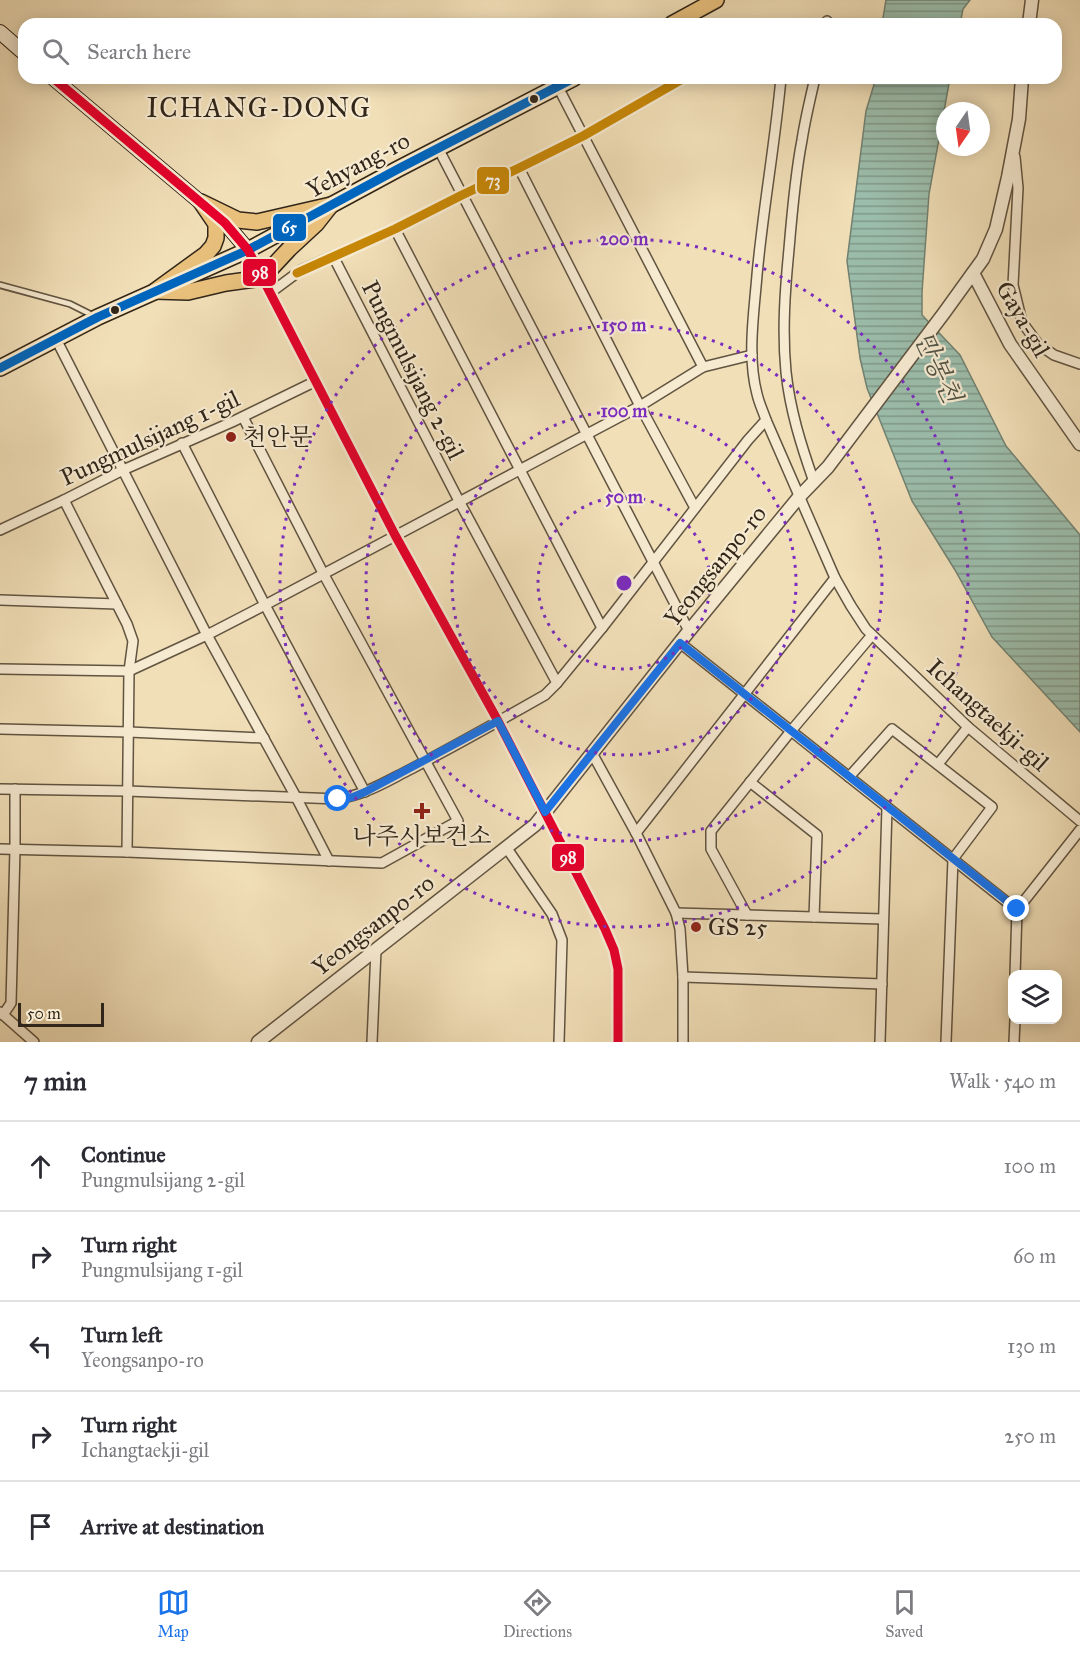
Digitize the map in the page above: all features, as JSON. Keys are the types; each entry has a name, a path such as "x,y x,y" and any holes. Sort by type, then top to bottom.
{"main road":[{"path":"683,18 716,0"},
{"path":"0,32 18,48"},
{"path":"59,84 201,202 225,223 248,249"},
{"name":"Yehyang-ro","path":"0,368 98,317 248,249 563,84"},
{"path":"201,202 238,220 257,222 331,205"},
{"path":"155,291 206,254 213,246 216,238 216,224 201,202"},
{"path":"155,291 188,292 262,278 316,224 331,205"}],"street":[{"path":"1030,18 1032,0"},
{"path":"270,293 301,270 395,229 519,168 583,136 674,84"},
{"path":"780,84 759,258 753,329 753,369 757,396 799,497"},
{"path":"814,84 797,173 787,269 784,329 786,372 792,411 814,482"},
{"name":"Yeongsanpo-ro","path":"258,1042 535,825 689,631 799,497 828,467 983,260 996,229 1014,148 1022,84"},
{"path":"558,87 703,367"},
{"path":"438,148 689,631"},
{"path":"1014,148 1018,188 1013,285 1023,322 1038,344 1054,355 1080,364"},
{"path":"519,168 640,406 695,508"},
{"name":"Pungmulsijang 2-gil","path":"395,229 602,628"},
{"path":"248,249 395,535 498,721 605,929 614,950 618,969 618,1042"},
{"name":"Pungmulsijang 2-gil","path":"333,256 459,501 557,683"},
{"name":"Gaya-gil","path":"973,273 1010,344 1080,444"},
{"path":"56,339 207,635 329,861"},
{"path":"0,669 129,671 207,635 640,406 703,367 753,356"},
{"name":"Pungmulsijang 1-gil","path":"0,530 123,470 243,417 316,381"},
{"path":"0,849 382,863 458,821 323,573 243,417"},
{"path":"0,789 127,790 338,799 353,797 365,792 498,721 545,694 557,683 766,420"},
{"path":"182,443 365,792"},
{"name":"Ichangtaekji-gil","path":"799,497 835,578 851,606 872,635 968,727 1080,821"},
{"path":"64,500 127,624 133,641 129,671 127,852"},
{"path":"636,833 835,578"},
{"path":"0,600 117,604"},
{"path":"747,915 711,849 711,831 872,635"},
{"path":"680,643 1017,909"},
{"path":"938,764 968,727"},
{"path":"0,729 264,738"},
{"path":"849,777 892,729 992,807 953,859 946,1042"},
{"path":"592,753 676,913 680,929 683,977 683,1042"},
{"path":"750,782 817,835 814,917"},
{"path":"15,789 11,1003 2,1014 34,1042"},
{"path":"880,1042 887,807"},
{"path":"1016,970 1017,909 1080,830"},
{"path":"506,847 552,914 562,940 560,1042"},
{"path":"676,913 883,919"},
{"path":"372,1042 376,950"},
{"path":"683,977 882,984"},
{"path":"1014,1042 1015,1024"}],"lane":[{"path":"0,285 70,304 98,317"}],"water":[{"path":"886,0 970,0 963,9 961,18 883,18"},
{"name":"만봉천","path":"874,84 949,84 946,102 936,102 936,155 929,194 922,315 960,355 1006,446 1080,535 1080,732 992,637 955,570 912,501 867,388 860,358 847,261 866,111"}],"transit line":[{"name":"98","path":"60,84 225,223 248,250 395,535 498,721 605,929 614,950 618,969 618,1042"},
{"name":"65","path":"0,368 98,317 248,250 562,84"},
{"name":"73","path":"297,273 395,229 583,136 674,84"}],"place":[{"name":"천안문","path":"231,437"},
{"name":"나주시보건소","path":"422,811"},
{"name":"GS 25","path":"696,927"}],"district":[{"name":"ICHANG-DONG","path":"259,108"}],"route":[{"path":"338,799 353,797 365,792 498,721 545,812 680,643 1017,909"}]}
